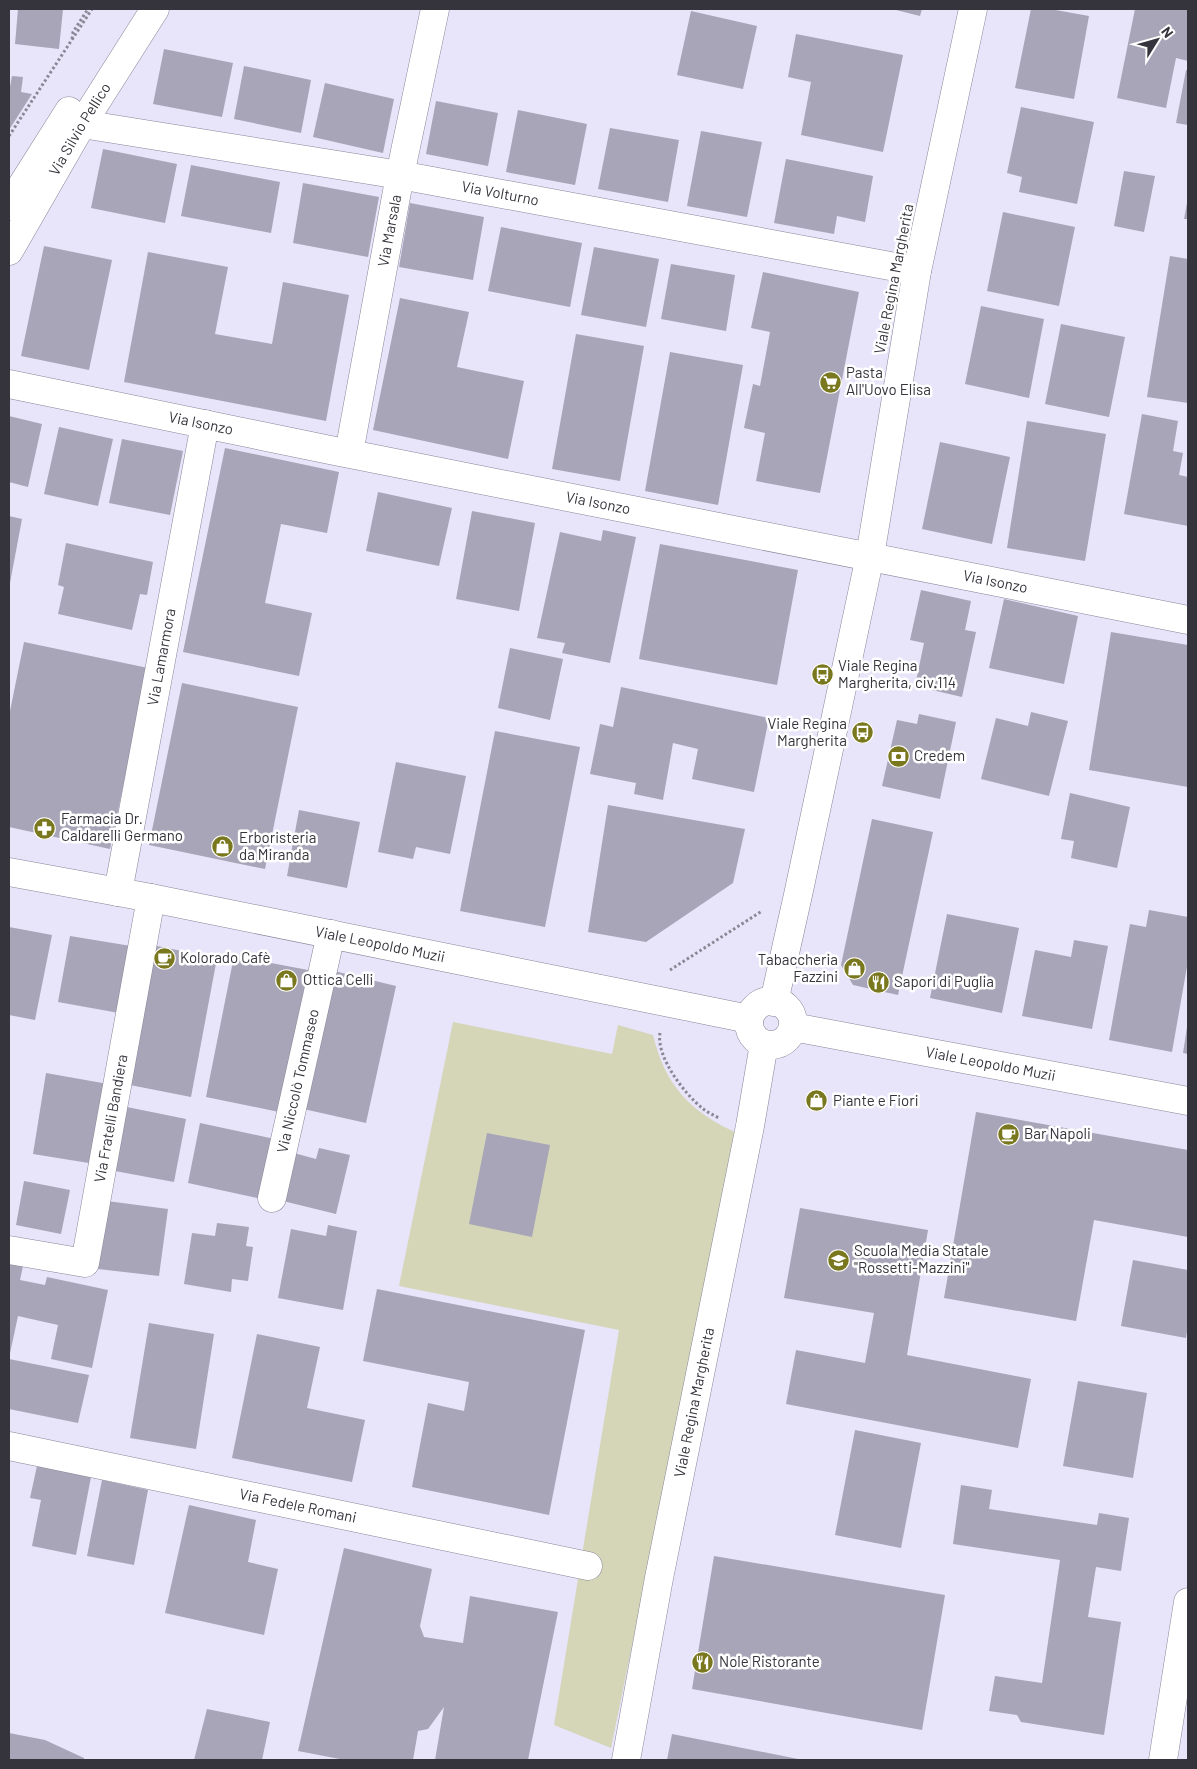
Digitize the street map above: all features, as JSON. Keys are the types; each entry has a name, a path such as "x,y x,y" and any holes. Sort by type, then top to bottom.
{"street":[{"path":"9,206 135,9"},
{"name":"Via Silvio Pellico","path":"9,251 82,124 155,9"},
{"name":"Via Marsala","path":"349,453 400,175 435,9"},
{"name":"Viale Regina Margherita","path":"774,1002 870,556 917,271 973,9"},
{"name":"Via Volturno","path":"82,124 400,175 917,271"},
{"name":"Via Isonzo","path":"9,384 1188,620"},
{"name":"Via Lamarmora","path":"118,892 205,424"},
{"name":"Viale Leopoldo Muzii","path":"9,872 150,898 749,1019"},
{"name":"Via Fratelli Bandiera","path":"9,1250 85,1263 150,898"},
{"name":"Via Niccolò Tommaseo","path":"272,1198 331,934"},
{"path":"768,1002 774,1002 787,1008 793,1020 793,1027 785,1040 772,1046 764,1044 754,1037 750,1032 749,1019 756,1007 768,1002"},
{"name":"Viale Leopoldo Muzii","path":"793,1027 1188,1101"},
{"name":"Viale Regina Margherita","path":"626,1760 660,1578 748,1136 764,1044"},
{"name":"Via Fedele Romani","path":"9,1446 588,1566"},
{"path":"1163,1760 1188,1602"}],"path":[{"path":"72,40 73,32 88,9"},
{"path":"9,136 92,9"},
{"path":"722,1120 703,1108 685,1092 669,1068 659,1042 670,971 766,908"}],"green space":[{"path":"453,1022 612,1054 618,1025 653,1035 665,1068 672,1082 682,1095 706,1116 737,1133 611,1748 554,1725 619,1330 399,1286"}],"building":[{"path":"18,9 63,9 59,49 15,44"},
{"path":"892,9 922,9 920,16"},
{"path":"1031,9 1050,9 1089,16 1074,99 1015,88"},
{"path":"1135,9 1188,9 1188,61 1176,58 1166,108 1117,98"},
{"path":"691,11 757,26 743,89 677,75"},
{"path":"796,34 903,55 883,152 801,135 811,82 788,77"},
{"path":"164,49 233,63 222,117 153,104"},
{"path":"244,66 311,80 301,133 234,119"},
{"path":"1186,70 1188,70 1188,125 1176,123"},
{"path":"12,76 23,77 21,92 32,94 9,130 9,92"},
{"path":"325,83 394,99 383,153 313,137"},
{"path":"436,101 498,113 488,166 426,154"},
{"path":"1021,107 1094,122 1077,204 1019,192 1022,177 1007,173"},
{"path":"518,110 587,124 575,185 506,172"},
{"path":"610,128 679,140 668,202 598,189"},
{"path":"701,131 762,142 747,217 687,206"},
{"path":"103,149 177,164 165,223 91,208"},
{"path":"786,159 873,176 865,222 837,216 834,234 774,223"},
{"path":"191,165 280,182 271,233 181,216"},
{"path":"1124,171 1155,176 1144,232 1114,226"},
{"path":"303,183 379,197 368,257 293,243"},
{"path":"410,203 484,217 473,280 399,267"},
{"path":"1187,203 1188,219 1184,219"},
{"path":"1003,212 1075,227 1059,306 987,291"},
{"path":"501,227 582,243 570,307 488,291"},
{"path":"44,246 112,260 89,370 21,356"},
{"path":"594,247 659,259 646,327 581,315"},
{"path":"148,252 228,267 215,334 272,344 283,282 349,295 326,421 124,382"},
{"path":"1170,256 1188,259 1188,403 1147,397"},
{"path":"671,264 735,275 726,331 661,319"},
{"path":"763,272 859,292 820,493 756,481 765,433 744,428 753,384 760,386 770,332 751,328"},
{"path":"400,298 469,312 457,367 524,381 508,459 373,430"},
{"path":"981,306 1044,319 1029,398 965,384"},
{"path":"1061,324 1125,337 1109,417 1045,404"},
{"path":"576,334 644,346 620,481 552,469"},
{"path":"670,352 743,365 718,505 645,491"},
{"path":"1142,414 1178,421 1173,451 1183,453 1179,475 1188,477 1188,526 1124,514"},
{"path":"9,416 42,424 28,487 9,482"},
{"path":"1027,421 1106,434 1085,561 1007,548"},
{"path":"59,427 113,439 98,506 44,494"},
{"path":"122,439 183,451 170,515 109,503"},
{"path":"940,442 1010,457 992,544 922,529"},
{"path":"225,448 339,472 327,533 281,524 265,603 312,613 299,676 183,652"},
{"path":"378,492 452,508 439,566 366,551"},
{"path":"472,511 535,523 519,611 456,599"},
{"path":"9,516 22,519 10,583 9,583"},
{"path":"603,530 636,537 610,663 562,653 565,643 537,638 560,532 601,541"},
{"path":"66,543 153,562 147,595 140,594 132,630 58,614 64,587 58,585"},
{"path":"660,544 798,570 777,685 639,659"},
{"path":"921,590 971,601 965,630 976,632 962,697 915,686 924,643 910,640"},
{"path":"1004,599 1078,616 1064,684 989,668"},
{"path":"1111,632 1188,645 1188,787 1089,770"},
{"path":"24,642 148,668 110,849 9,827 9,716"},
{"path":"510,648 563,659 550,720 498,708"},
{"path":"182,683 298,707 265,869 149,845"},
{"path":"621,687 769,718 754,792 692,779 698,749 673,743 663,800 634,794 636,783 590,774 600,724 613,727"},
{"path":"1031,712 1068,721 1049,796 981,779 996,718 1028,726"},
{"path":"919,714 956,722 940,799 882,786 897,720 917,724"},
{"path":"495,731 580,747 545,927 460,911"},
{"path":"396,762 466,776 450,854 416,847 413,859 378,852"},
{"path":"1070,793 1130,807 1117,868 1071,858 1074,841 1061,839"},
{"path":"608,805 745,829 733,883 646,942 588,932"},
{"path":"299,810 360,822 347,888 287,876"},
{"path":"872,819 933,832 898,995 853,985 841,965"},
{"path":"1149,910 1188,917 1188,961 1172,1052 1109,1040 1130,924 1146,927"},
{"path":"947,914 1019,928 1002,1013 930,998"},
{"path":"9,927 52,935 35,1020 9,1015"},
{"path":"70,936 131,946 119,1013 58,1002"},
{"path":"1074,940 1108,946 1092,1029 1022,1016 1035,950 1071,957"},
{"path":"152,945 217,958 191,1097 125,1084"},
{"path":"234,956 308,970 279,1112 206,1097"},
{"path":"330,970 396,986 366,1123 299,1108"},
{"path":"1188,1027 1188,1054 1183,1053"},
{"path":"46,1073 108,1084 95,1164 33,1154"},
{"path":"822,1093 827,1100 814,1110 808,1103"},
{"path":"127,1107 186,1119 174,1182 115,1171"},
{"path":"976,1112 1188,1150 1188,1237 1094,1220 1076,1321 944,1298"},
{"path":"200,1123 279,1140 267,1200 188,1183"},
{"path":"487,1133 550,1145 532,1237 469,1224"},
{"path":"319,1148 350,1155 336,1214 283,1201 294,1153 316,1159"},
{"path":"24,1181 70,1190 61,1234 16,1225"},
{"path":"107,1201 168,1209 159,1276 98,1269"},
{"path":"800,1208 928,1230 907,1355 1031,1379 1018,1448 786,1404 796,1350 865,1363 874,1313 784,1298"},
{"path":"217,1223 249,1227 246,1246 253,1247 248,1281 232,1279 231,1292 184,1284 192,1233 215,1236"},
{"path":"328,1225 357,1231 343,1310 278,1298 291,1229 326,1236"},
{"path":"1133,1260 1188,1270 1188,1325 1186,1338 1121,1326"},
{"path":"9,1263 23,1266 20,1280 45,1285 47,1277 108,1290 92,1368 51,1359 58,1325 18,1316 9,1358"},
{"path":"377,1289 585,1330 549,1515 412,1487 428,1403 464,1411 469,1382 363,1361"},
{"path":"149,1323 214,1334 196,1449 130,1438"},
{"path":"257,1334 320,1347 307,1408 365,1420 352,1482 232,1458"},
{"path":"9,1359 89,1375 78,1423 9,1409"},
{"path":"1078,1381 1147,1393 1133,1478 1063,1466"},
{"path":"855,1430 921,1443 901,1548 835,1535"},
{"path":"37,1466 91,1477 76,1555 32,1546 41,1500 30,1498"},
{"path":"102,1480 148,1490 134,1565 87,1556"},
{"path":"961,1485 992,1490 989,1509 1097,1525 1099,1513 1129,1518 1121,1571 1096,1567 1088,1617 1121,1622 1104,1735 1021,1722 1017,1715 989,1711 995,1676 1042,1683 1060,1560 953,1544"},
{"path":"189,1505 256,1520 248,1562 278,1569 264,1635 165,1613"},
{"path":"344,1548 432,1569 420,1626 424,1637 463,1643 470,1596 558,1612 528,1760 435,1760 444,1707 428,1729 418,1731 413,1760 345,1760 298,1751"},
{"path":"714,1556 945,1595 922,1730 692,1689"},
{"path":"207,1709 270,1722 262,1760 194,1760"},
{"path":"9,1733 45,1740 84,1758 84,1760 9,1760"},
{"path":"672,1734 798,1759 798,1760 667,1760"}],"place":[{"name":"Pasta All'Uovo Elisa","path":"830,382"},
{"name":"Viale Regina Margherita, civ.114","path":"822,675"},
{"name":"Viale Regina Margherita","path":"863,733"},
{"name":"Credem","path":"898,756"},
{"name":"Farmacia Dr. Caldarelli Germano","path":"45,828"},
{"name":"Erboristeria da Miranda","path":"223,847"},
{"name":"Kolorado Cafè","path":"164,958"},
{"name":"Tabaccheria Fazzini","path":"854,969"},
{"name":"Ottica Celli","path":"287,980"},
{"name":"Sapori di Puglia","path":"878,982"},
{"name":"Piante e Fiori","path":"817,1101"},
{"name":"Bar Napoli","path":"1008,1134"},
{"name":"Scuola Media Statale \"Rossetti-Mazzini\"","path":"838,1260"},
{"name":"Nole Ristorante","path":"703,1662"}]}
